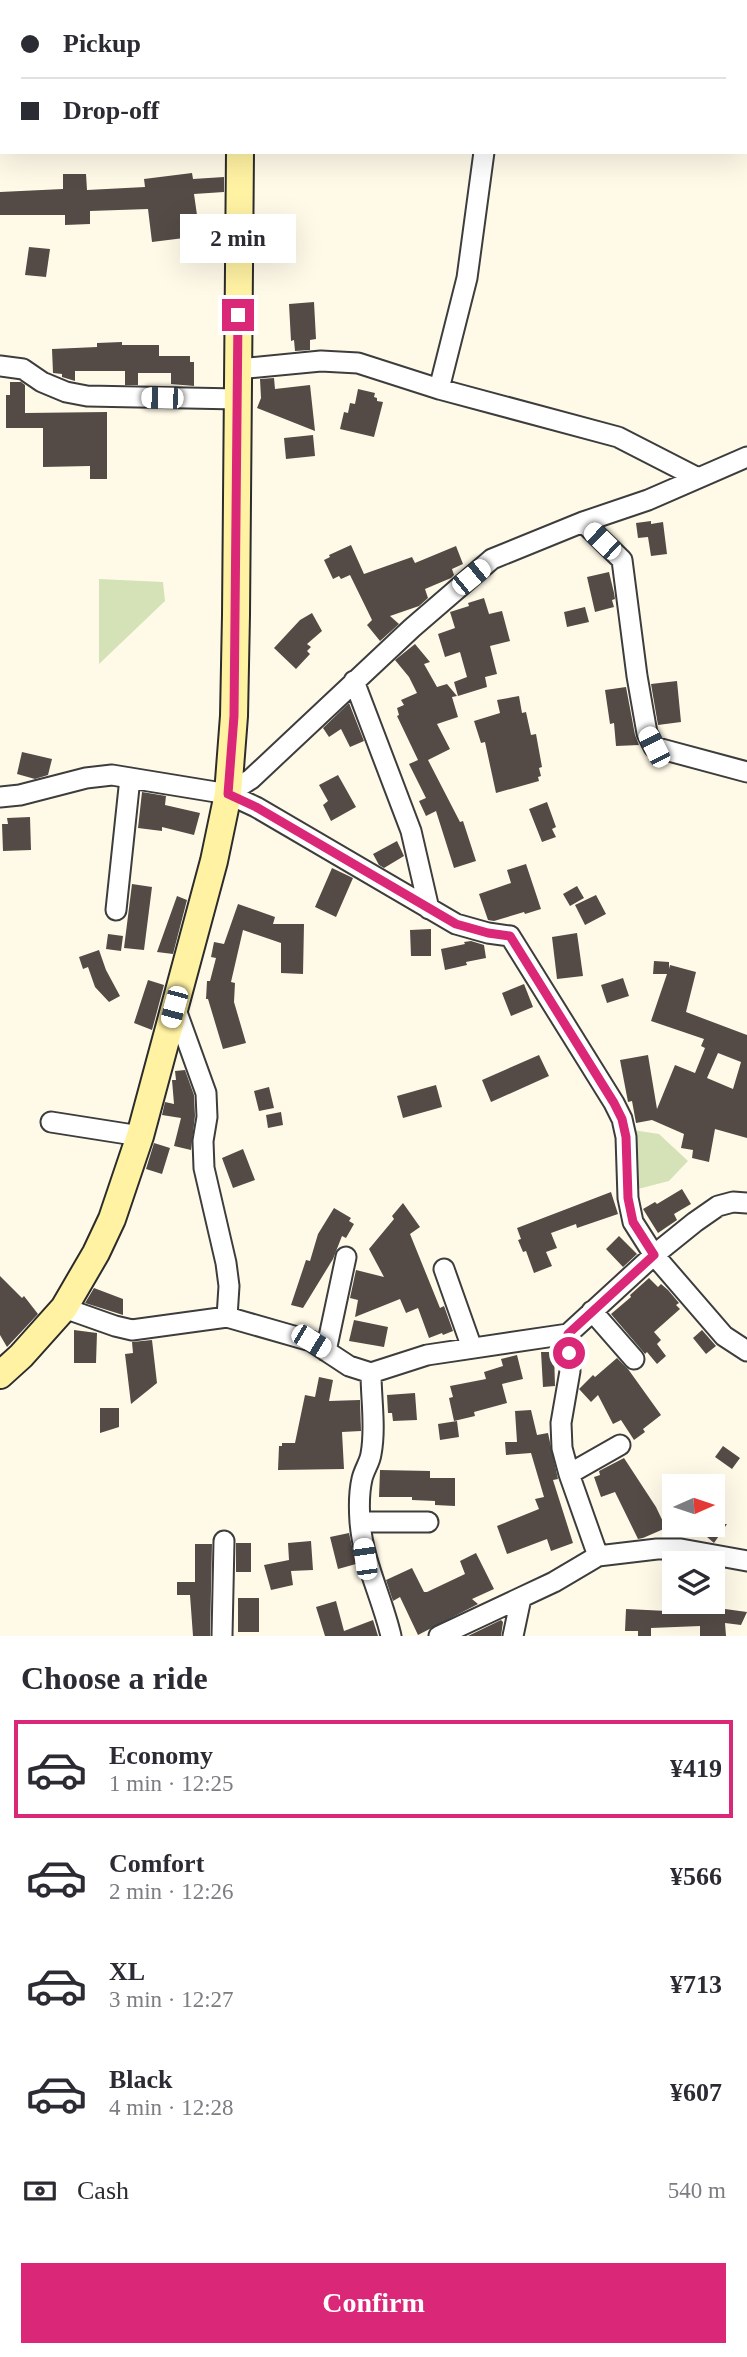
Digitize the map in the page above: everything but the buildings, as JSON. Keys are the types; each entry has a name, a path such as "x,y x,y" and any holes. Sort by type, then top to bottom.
{"street":[{"path":"0,1375 64,1308 112,1219 140,1136 214,861 228,794 234,716 240,154"},
{"path":"439,389 467,278 484,154"},
{"path":"238,369 321,361 358,363 439,389 618,437 698,478"},
{"path":"0,366 23,369 42,382 66,392 87,396 238,399"},
{"path":"228,794 251,779 412,628 492,559 583,522 648,500 747,457"},
{"path":"583,522 622,560 637,677 647,733 654,747 747,772"},
{"path":"354,681 411,831 429,909"},
{"path":"0,797 112,775 228,794 256,807 456,924 510,936 622,1119 626,1137 628,1198 633,1222 654,1255 724,1336 747,1352"},
{"path":"116,911 130,778"},
{"path":"174,1007 206,1093 204,1168 226,1263 229,1286 227,1317"},
{"path":"51,1122 140,1136"},
{"path":"64,1308 132,1330 227,1317 311,1341 349,1366 371,1373 413,1358 568,1334 654,1255 718,1206 733,1202 747,1203"},
{"path":"326,1351 346,1257"},
{"path":"444,1269 472,1348"},
{"path":"592,1311 634,1359"},
{"path":"568,1334 570,1371 561,1423 562,1448 598,1556"},
{"path":"371,1373 371,1456 360,1491 360,1522 365,1559 385,1610 391,1636"},
{"path":"569,1474 620,1445"},
{"path":"360,1522 428,1522"},
{"path":"222,1636 224,1541"},
{"path":"439,1636 554,1582 598,1556 681,1549 747,1561"},
{"path":"513,1636 521,1598"}],"green space":[{"path":"99,579 163,582 165,601 99,664"},
{"path":"633,1130 659,1134 688,1161 669,1181 638,1189"}],"route":[{"path":"238,315 234,716 228,794 256,807 456,924 510,936 614,1103 622,1119 626,1137 628,1198 633,1222 654,1255 568,1334 569,1353"}]}
